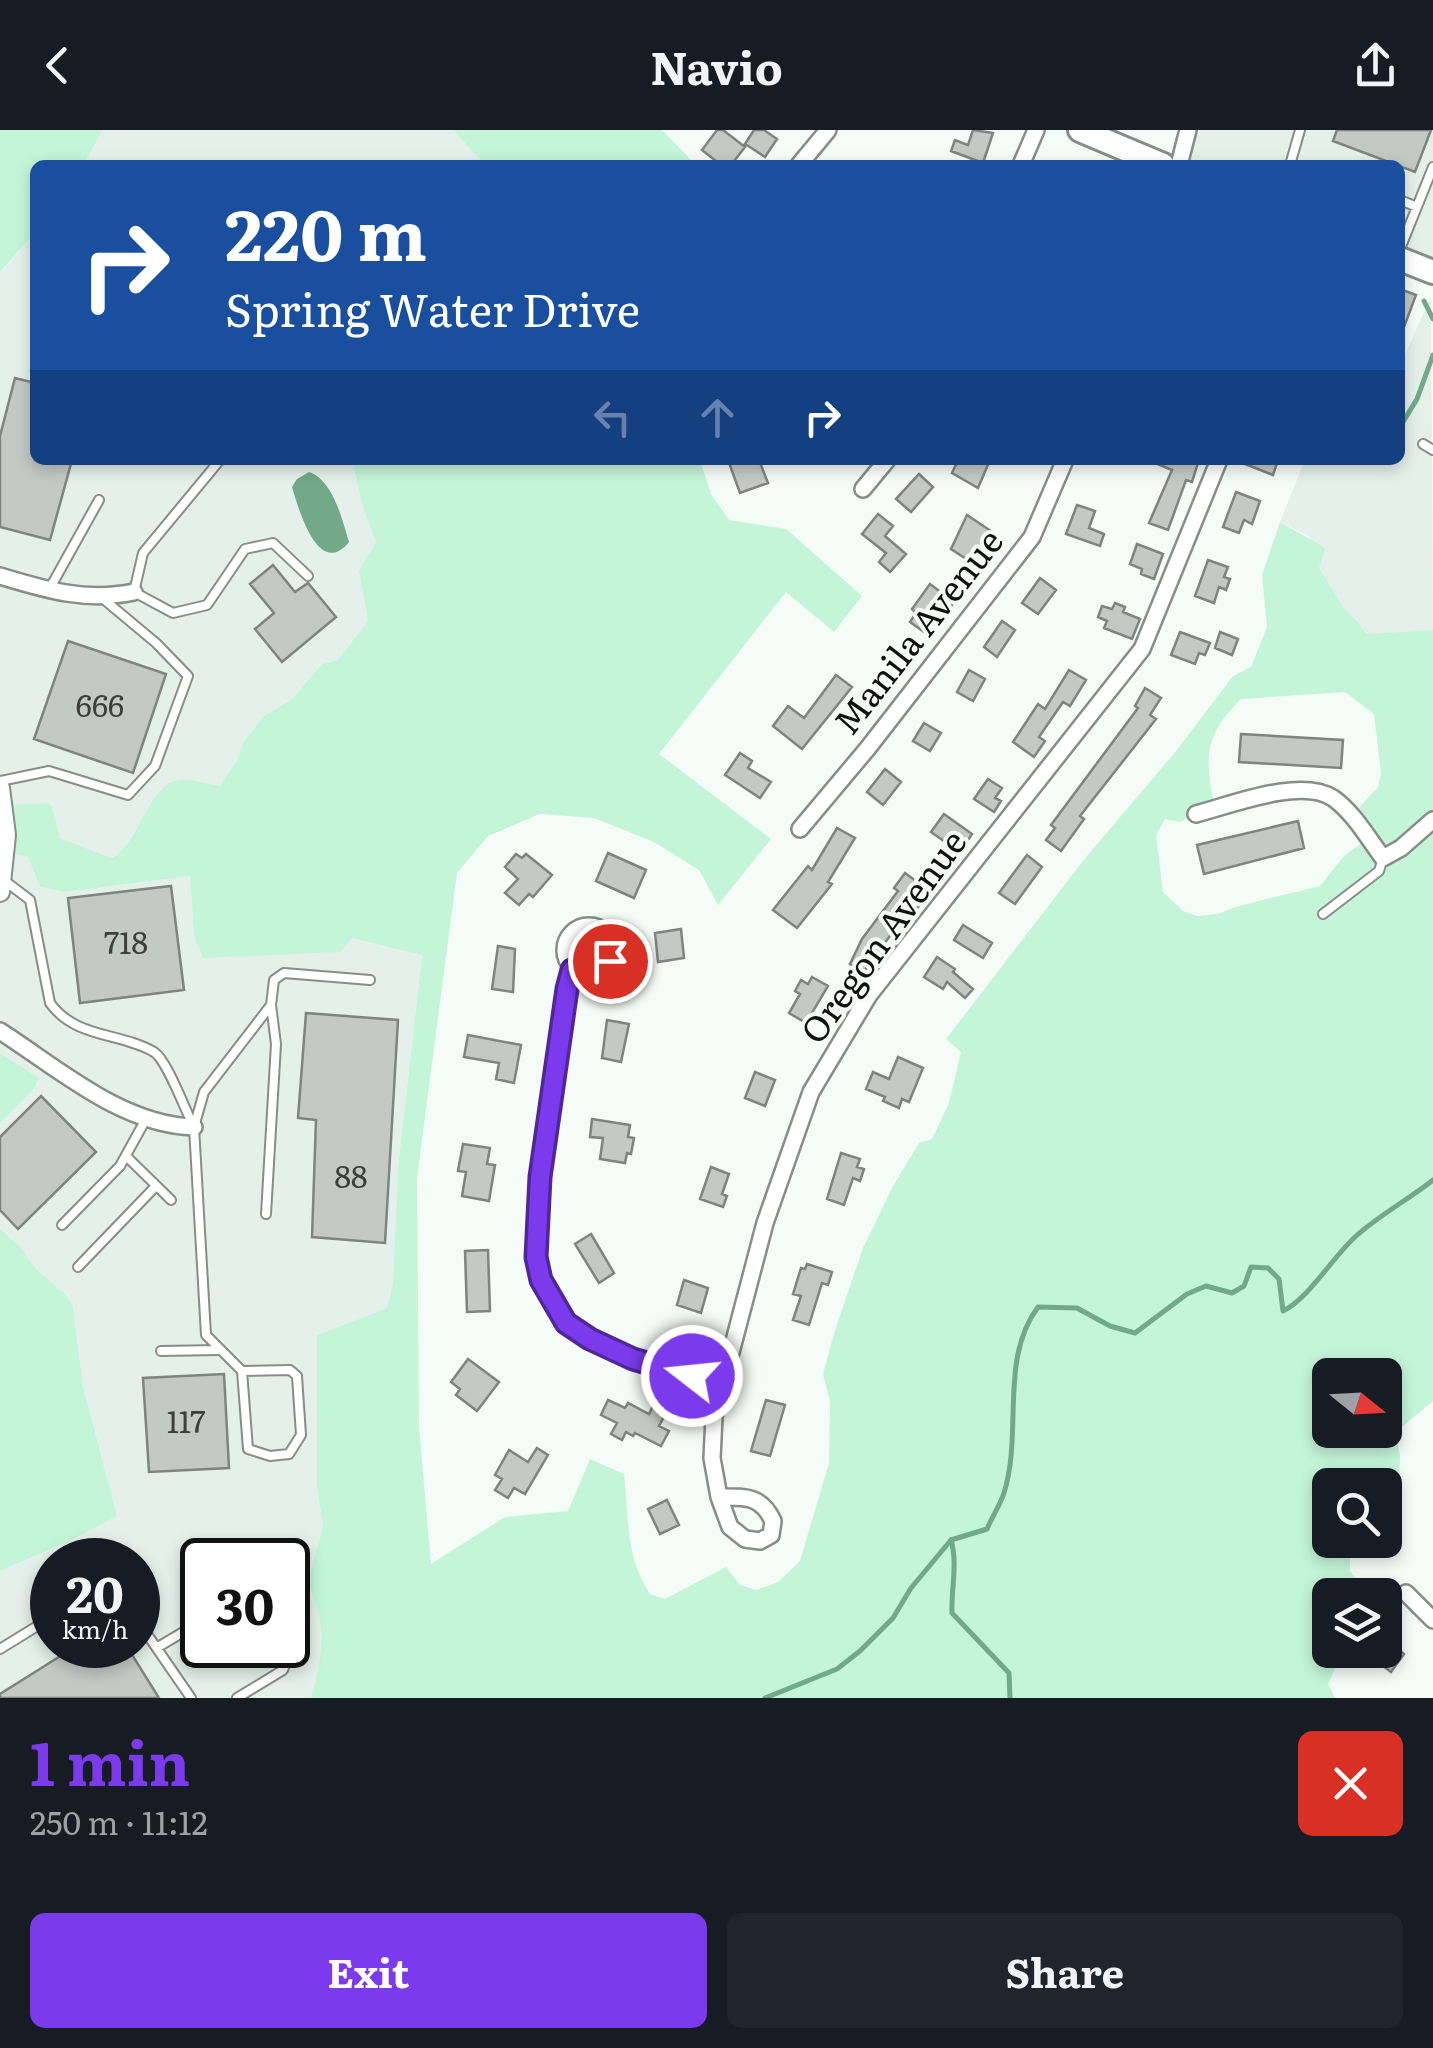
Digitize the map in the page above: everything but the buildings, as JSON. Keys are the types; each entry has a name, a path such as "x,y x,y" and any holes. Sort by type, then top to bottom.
{"main road":[{"path":"1080,130 1151,160"},
{"path":"1405,260 1433,272"}],"street":[{"path":"803,160 828,130"},
{"path":"1023,160 1036,130"},
{"path":"1180,160 1188,130"},
{"path":"863,489 883,465"},
{"name":"Manila Avenue","path":"800,829 1032,537 1063,465"},
{"name":"Oregon Avenue","path":"719,1498 712,1458 714,1417 788,1150 820,1076 869,995 1142,650 1217,465"},
{"path":"0,576 48,591 100,597 134,592"},
{"path":"0,784 6,834 1,885"},
{"path":"1196,814 1295,790 1314,790 1332,798 1352,816 1383,858 1433,820"},
{"path":"572,970 540,1177 536,1257 541,1280 566,1323 590,1339 633,1359 722,1384"},
{"path":"0,1031 88,1088 146,1119 194,1127"},
{"path":"1406,1593 1433,1620"}],"lane":[{"path":"1291,160 1300,130"},
{"path":"1405,237 1433,167"},
{"path":"1405,202 1417,207"},
{"path":"1423,444 1433,450"},
{"path":"216,465 143,553 134,592 173,613 207,605 245,549 273,543 308,576"},
{"path":"48,591 99,500"},
{"path":"0,784 49,770 128,795 155,766 188,676 156,643 100,597"},
{"path":"1323,914 1379,871 1383,858"},
{"path":"1,885 30,900 50,1003 56,1011 65,1020 98,1034 156,1052 169,1068 175,1090 194,1127"},
{"path":"266,1214 276,1044 274,980 284,974 370,980"},
{"path":"242,1371 248,1449 270,1456 289,1454 301,1436 297,1376 290,1370 242,1371 206,1335 194,1127 204,1092 272,1005"},
{"path":"62,1224 120,1166 146,1119"},
{"path":"126,1156 170,1200"},
{"path":"78,1267 156,1186"},
{"path":"161,1351 218,1350"},
{"path":"0,1649 30,1631"},
{"path":"160,1651 191,1698"},
{"path":"237,1698 283,1668"}],"shaded area":[{"path":"0,130 103,130 86,160 30,160 30,239 0,272"},
{"path":"103,130 453,130 480,160 86,160"},
{"path":"453,130 662,130 691,160 480,160"},
{"path":"1178,130 1433,130 1433,269 1405,258 1405,160 1169,160"},
{"path":"30,239 30,465 353,465 376,542 359,571 368,621 338,660 322,664 292,699 264,716 243,742 220,786 177,780 161,789 125,848 112,858 60,838 48,803 7,805 0,784 0,273"},
{"path":"1431,296 1433,630 1366,634 1344,609 1318,568 1309,536 1280,522 1303,465 1405,465 1405,355"},
{"path":"353,465 702,465 711,494 729,520 786,529 862,596 834,632 786,592 659,754 771,839 718,905 699,870 654,842 594,818 540,814 488,836 457,873 417,1178 419,1427 431,1564 505,1517 568,1511 590,1459 624,1474 636,1565 650,1594 665,1599 726,1567 740,1585 756,1590 778,1582 800,1561 829,1463 830,1402 823,1374 835,1330 863,1248 893,1186 919,1143 932,1139 949,1103 961,1052 946,1039 1082,862 1176,751 1233,676 1251,667 1267,627 1262,575 1280,522 1325,548 1319,568 1344,609 1366,634 1433,630 1433,1401 1402,1427 1402,1358 1312,1358 1312,1448 1398,1448 1400,1455 1400,1468 1312,1468 1312,1558 1350,1558 1350,1571 1355,1578 1312,1578 1312,1668 1335,1668 1328,1684 1335,1698 311,1698 321,1626 310,1590 310,1573 323,1526 317,1487 317,1335 387,1308 393,1282 398,1167 422,955 352,938 340,952 203,958 194,936 190,876 66,892 40,887 28,857 8,852 7,805 48,803 60,838 112,858 130,840 160,791 179,780 220,786 243,742 264,716 292,699 322,664 338,660 368,621 359,571 376,542","holes":["1345,692 1374,714 1381,774 1378,787 1355,812 1367,839 1344,856 1320,886 1218,914 1197,916 1183,911 1163,892 1156,835 1165,819 1180,822 1214,805 1210,748 1220,724 1241,699"]},
{"path":"309,472 324,483 340,512 349,542 338,551 328,552 320,547 300,511 292,487"},
{"path":"0,835 28,857 40,887 67,892 190,876 194,936 351,938 422,954 398,1167 393,1282 387,1308 317,1335 317,1487 323,1526 310,1573 310,1538 180,1538 180,1668 310,1668 310,1590 322,1623 321,1663 311,1698 0,1698 0,1571 30,1558 30,1668 160,1668 160,1538 76,1538 117,1516 83,1386 73,1306 0,1229 0,1123 33,1090 39,1078 0,1053"},
{"path":"0,1053 39,1078 33,1090 0,1123"},
{"path":"0,1229 73,1306 83,1386 117,1516 76,1538 30,1538 30,1558 0,1571"}],"waterway":[{"path":"1424,301 1433,319"},
{"path":"1405,419 1417,399 1433,355"},
{"path":"1010,1698 1009,1673 952,1613 951,1540 987,1529 1002,1498 1012,1446 1019,1350 1038,1307 1077,1308 1110,1326 1135,1333 1187,1294 1206,1286 1232,1293 1244,1286 1251,1267 1268,1268 1279,1279 1283,1311 1302,1297 1355,1237 1433,1180"},
{"path":"765,1698 837,1669 860,1651 893,1618 911,1588 951,1540"}],"route":[{"path":"610,961 598,972 584,975 572,970 567,989 540,1177 536,1257 541,1280 566,1323 605,1348 692,1376"}]}
